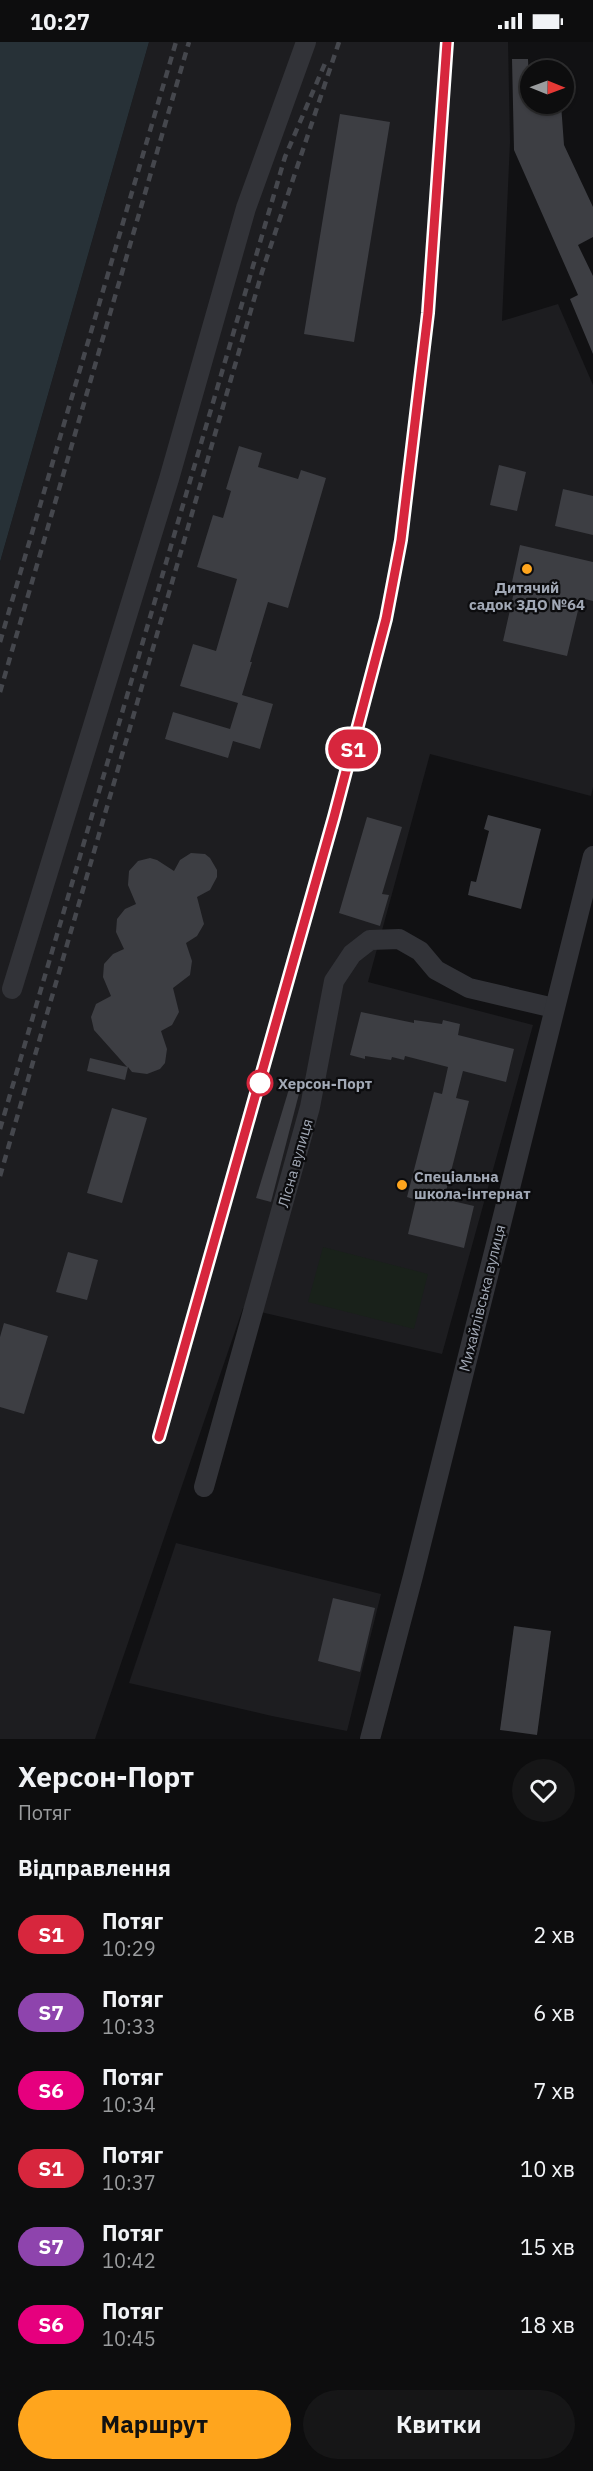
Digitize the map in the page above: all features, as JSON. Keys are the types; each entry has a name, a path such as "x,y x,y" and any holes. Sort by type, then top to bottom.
{"street":[{"path":"12,989 169,479 246,208 306,42"},
{"name":"Михайлівська вулиця","path":"369,1739 413,1576 554,1008 591,869"},
{"name":"Лісна вулиця","path":"204,1487 310,1107 334,981 352,954 370,940 399,939 420,951 436,970 469,988 554,1008"}],"shaded area":[{"path":"0,42 149,42 0,562"},
{"path":"149,42 508,42 510,142 502,321 558,304 593,385 593,787 591,796 430,754 368,982 533,1025 442,1354 243,1308 95,1739 0,1739 0,562"},
{"path":"323,1247 428,1274 414,1329 308,1302"},
{"path":"176,1543 381,1594 347,1731 129,1683"}],"building":[{"path":"512,59 528,59 520,60 520,114 562,114 564,145 593,207 593,237 578,245 593,276 593,354 570,299 578,295 514,150"},
{"path":"340,114 390,122 354,342 304,334"},
{"path":"239,446 262,453 258,467 298,479 301,470 326,478 288,608 268,602 250,662 252,662 242,695 273,704 260,749 233,741 228,758 165,739 173,712 230,729 238,703 180,686 193,644 216,651 237,579 197,567 213,515 223,518 231,491 226,489"},
{"path":"499,465 526,472 517,511 490,505"},
{"path":"563,489 593,496 593,535 555,526"},
{"path":"520,545 593,562 593,601 581,598 567,656 503,641 516,583 512,582"},
{"path":"488,815 541,829 521,909 468,895 471,881 476,882 489,831 484,829"},
{"path":"367,817 402,827 382,894 389,895 380,926 339,913"},
{"path":"191,853 205,854 210,858 217,870 217,877 210,890 197,897 204,924 197,936 186,943 192,961 190,975 173,988 179,1012 172,1025 161,1031 167,1049 165,1063 160,1069 147,1074 132,1072 128,1067 125,1080 87,1071 90,1058 127,1067 94,1030 91,1017 96,1004 111,996 103,977 104,964 113,954 124,949 116,932 117,919 125,909 136,904 128,885 129,871 138,861 150,858 174,871 180,860"},
{"path":"361,1012 414,1023 414,1020 442,1024 443,1020 460,1024 458,1035 514,1049 506,1082 463,1071 456,1098 469,1101 444,1199 474,1206 464,1248 408,1234 416,1200 407,1197 434,1092 442,1094 448,1067 405,1056 404,1060 392,1057 391,1060 365,1056 365,1059 350,1055"},
{"path":"292,1079 302,1082 271,1202 256,1198"},
{"path":"112,1108 147,1118 122,1203 87,1193"},
{"path":"68,1252 98,1260 87,1300 56,1292"},
{"path":"4,1323 48,1336 24,1414 0,1407 0,1337"},
{"path":"333,1598 375,1608 360,1672 318,1661"},
{"path":"514,1626 551,1631 537,1735 500,1730"}],"railway":[{"path":"0,642 176,42"},
{"path":"0,692 189,42"},
{"path":"0,1176 262,272 339,42"},
{"path":"159,1437 347,773 386,619 401,540 428,313 447,42"},
{"path":"0,1129 285,157 326,61"}],"train":[{"name":"S1","path":"159,1437 347,773 386,619 401,540 428,313 447,42"}],"place":[{"name":"Дитячий садок ЗДО №64","path":"527,569"},
{"name":"Херсон-Порт","path":"260,1083"},
{"name":"Спеціальна школа-інтернат","path":"402,1185"}]}
